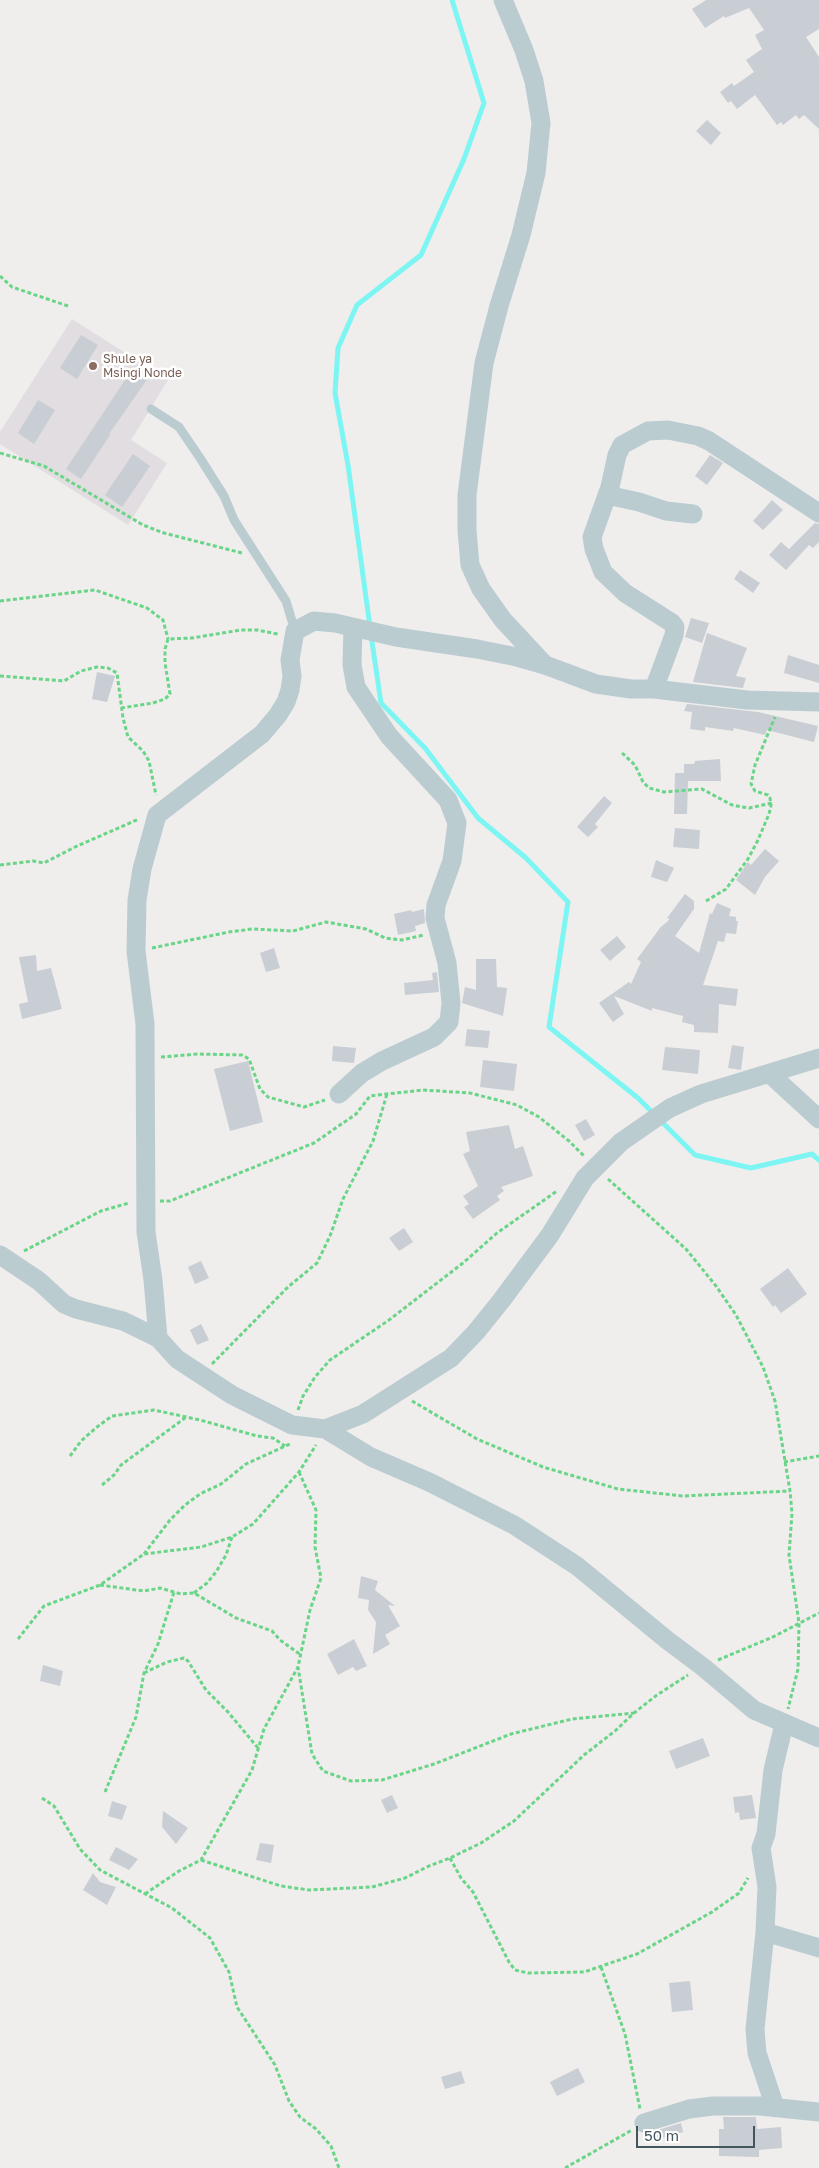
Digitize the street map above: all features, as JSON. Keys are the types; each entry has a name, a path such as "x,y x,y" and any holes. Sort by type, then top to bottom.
{"street":[{"path":"503,0 529,65 541,123 536,173 521,235 484,362 467,495 470,565 481,589 503,620 545,665"},
{"path":"654,689 674,635 675,627 672,623 625,593 603,572 594,549 592,537 607,495 617,455 622,445 648,431 668,430 698,436 709,441 819,513"},
{"path":"607,495 639,502 666,511 693,514"},
{"path":"158,1338 153,1280 146,1232 145,1024 136,951 137,900 142,869 158,815 262,734 278,715 286,702 290,690 292,676 290,660 294,635 314,621 396,637 477,649 545,665 596,684 746,700 819,702"},
{"path":"339,1094 362,1073 382,1061 412,1049 434,1036 449,1022 451,1003 448,971 435,918 436,905 452,861 457,823 448,800 389,736 356,687 352,665 356,628"},
{"path":"4,1257 39,1281 64,1304 123,1321 158,1338 177,1359 292,1434 325,1429 363,1414 450,1358 476,1332 550,1234 585,1178 621,1142 670,1108 701,1094 819,1058"},
{"path":"770,1074 819,1119"},
{"path":"325,1429 372,1457 429,1482 514,1525 577,1566 754,1710 819,1738"},
{"path":"775,2107 757,2053 755,2029 765,1932 767,1887 761,1848 766,1834 772,1770 784,1724"},
{"path":"765,1932 819,1948"},
{"path":"644,2123 689,2109 713,2106 775,2107 819,2112"}],"lane":[{"path":"151,409 179,427 224,496 234,520 286,601 294,635"}],"path":[{"path":"0,276 12,287 68,306"},
{"path":"0,453 44,466 143,525 164,533 257,556"},
{"path":"0,601 95,590 147,608 163,620 168,639 165,649 165,663 170,694 165,699 153,703 121,708"},
{"path":"168,639 192,638 241,630 257,630 294,635"},
{"path":"0,676 64,681 81,671 97,667 108,668 117,673 121,708 128,738 149,761 153,774 158,815 120,826 44,863 33,861 0,865"},
{"path":"706,901 726,889 748,859 758,840 772,802 768,795 755,791 751,784 755,765 782,700"},
{"path":"622,753 635,765 643,782 649,788 664,792 702,789 732,805 749,808 772,802"},
{"path":"136,951 229,932 252,929 293,931 326,922 357,927 385,938 402,940 437,929"},
{"path":"145,1058 198,1054 242,1055 249,1058 254,1066 260,1089 268,1097 304,1107 339,1094 370,1096 422,1090 470,1093 517,1105 539,1117 569,1141 686,1249 736,1315 763,1367 775,1401 790,1491 792,1514 789,1555 799,1623 798,1669 784,1724"},
{"path":"201,1376 288,1287 317,1263 330,1236 343,1199 373,1142 387,1094"},
{"path":"4,1257 101,1210 145,1200 170,1201 314,1143 356,1114 370,1096"},
{"path":"18,1639 44,1606 100,1585 144,1554 170,1520 185,1505 200,1494 221,1484 241,1467 285,1446 292,1434 302,1396 314,1377 330,1360 389,1320 463,1263 497,1232 565,1186"},
{"path":"396,1392 477,1439 544,1467 618,1489 684,1496 790,1491"},
{"path":"70,1456 81,1441 112,1416 154,1410 161,1410 218,1426 273,1438 285,1446"},
{"path":"102,1485 121,1465 186,1418"},
{"path":"144,1554 188,1550 232,1537 253,1524 299,1472 325,1429"},
{"path":"784,1462 819,1456"},
{"path":"145,1894 179,1871 201,1860 252,1770 268,1720 298,1667 310,1610 321,1578 315,1547 316,1510 299,1472"},
{"path":"194,1593 207,1583 216,1572 226,1555 232,1537"},
{"path":"100,1585 131,1590 144,1591 160,1588 174,1592 194,1593 236,1618 272,1631 280,1640 302,1655"},
{"path":"105,1792 136,1717 144,1673 158,1644 174,1592"},
{"path":"201,1860 281,1886 309,1890 372,1887 405,1878 481,1843 514,1821 584,1755 657,1694 703,1667 741,1649 774,1637 819,1613"},
{"path":"144,1673 167,1662 184,1658 188,1660 206,1690 228,1712 258,1749"},
{"path":"298,1667 312,1754 323,1771 351,1781 382,1780 434,1764 511,1734 552,1723 634,1713"},
{"path":"42,1798 54,1806 80,1849 100,1870 172,1908 210,1938 229,1972 237,2007 275,2065 289,2101 300,2116 316,2129 331,2146 339,2168"},
{"path":"450,1858 461,1878 473,1892 509,1962 516,1970 528,1973 565,1973 584,1972 637,1954 712,1912 739,1893 756,1865 761,1848"},
{"path":"565,2168 644,2123 625,2034 601,1967"}],"shaded area":[{"path":"72,319 168,380 131,440 167,463 128,525 0,444 0,432"}],"building":[{"path":"706,0 819,0 819,29 806,37 819,57 819,129 804,115 799,119 796,115 783,125 781,122 777,125 755,95 737,109 731,101 728,103 720,92 732,83 734,86 754,72 746,60 762,49 755,35 764,30 749,8 725,18 724,16 705,28 692,9"},
{"path":"707,120 721,133 711,145 696,131"},
{"path":"81,335 98,345 77,379 60,368"},
{"path":"133,368 148,378 109,434 81,479 66,469"},
{"path":"38,400 55,410 34,444 18,433"},
{"path":"133,454 150,466 122,507 105,495"},
{"path":"710,455 723,463 707,485 695,476"},
{"path":"772,500 783,510 763,530 753,521"},
{"path":"815,523 819,524 819,542 813,548 809,545 786,570 769,555 781,542 789,549"},
{"path":"740,570 760,583 753,593 734,579"},
{"path":"691,618 709,623 702,643 685,637"},
{"path":"707,633 747,648 736,676 746,678 743,688 693,682"},
{"path":"788,655 819,665 819,683 784,673"},
{"path":"97,672 115,676 107,702 92,699"},
{"path":"687,704 758,712 818,726 814,742 767,730 765,735 734,728 733,731 705,727 705,731 690,729 692,712 684,711"},
{"path":"720,759 721,781 688,781 687,814 674,814 675,773 684,773 684,764"},
{"path":"604,796 612,803 595,824 598,827 588,837 577,827"},
{"path":"675,828 700,830 699,849 673,847"},
{"path":"765,849 779,861 765,877 755,895 736,880 748,862 751,865"},
{"path":"656,860 674,868 667,882 651,877"},
{"path":"685,894 694,901 694,909 675,936 699,953 710,913 712,914 717,903 731,909 729,916 736,917 736,921 738,921 736,934 726,933 724,942 718,941 703,985 738,989 736,1006 719,1004 718,1033 694,1032 694,1025 682,1022 683,1016 652,1008 652,1011 614,996 624,1014 613,1022 599,1003 629,982 631,984 641,962 637,959 660,928 670,919 667,918"},
{"path":"424,909 425,923 415,926 416,931 398,935 394,914"},
{"path":"617,936 626,947 610,961 600,950"},
{"path":"274,948 280,968 266,972 260,953"},
{"path":"36,955 37,971 51,968 62,1009 22,1019 19,1004 28,1002 19,957"},
{"path":"476,959 496,959 497,987 507,988 503,1016 462,1003 465,987 476,990"},
{"path":"437,972 439,992 405,995 404,983 433,980 432,973"},
{"path":"467,1029 490,1031 488,1048 465,1046"},
{"path":"732,1045 744,1047 741,1070 728,1068"},
{"path":"333,1046 356,1048 354,1063 332,1061"},
{"path":"665,1047 700,1050 698,1074 662,1070"},
{"path":"483,1060 517,1064 514,1091 480,1087"},
{"path":"248,1061 263,1122 230,1131 214,1069"},
{"path":"586,1119 595,1135 584,1141 575,1125"},
{"path":"509,1125 515,1149 523,1146 533,1176 501,1187 504,1191 497,1196 500,1200 473,1219 464,1207 469,1204 463,1196 478,1186 463,1154 470,1151 466,1132"},
{"path":"404,1228 413,1242 399,1251 389,1238"},
{"path":"201,1261 209,1278 195,1284 188,1267"},
{"path":"788,1268 807,1294 781,1313 775,1305 773,1307 760,1289"},
{"path":"201,1324 209,1340 197,1345 190,1330"},
{"path":"361,1576 378,1581 375,1590 395,1606 388,1605 400,1626 385,1635 390,1644 373,1654 376,1622 368,1610 369,1600 358,1598"},
{"path":"354,1639 367,1666 356,1671 353,1667 338,1675 327,1654"},
{"path":"43,1665 63,1671 60,1686 40,1681"},
{"path":"703,1738 710,1756 676,1769 669,1751"},
{"path":"392,1795 398,1808 387,1813 381,1800"},
{"path":"752,1795 756,1818 740,1820 739,1812 735,1813 733,1797"},
{"path":"112,1801 127,1806 122,1820 108,1816"},
{"path":"163,1811 188,1828 176,1844 162,1827"},
{"path":"260,1843 274,1845 271,1863 256,1860"},
{"path":"116,1847 138,1859 129,1870 109,1860"},
{"path":"93,1873 100,1882 116,1887 107,1905 83,1890"},
{"path":"690,1981 693,2010 672,2012 669,1983"},
{"path":"578,2068 585,2082 557,2096 550,2082"},
{"path":"461,2071 465,2083 445,2089 441,2077"},
{"path":"723,2117 756,2117 757,2129 781,2127 782,2148 759,2150 759,2157 719,2156 719,2129 724,2129"},
{"path":"681,2123 683,2132 651,2141 648,2133"}],"waterway":[{"path":"370,627 348,465 335,393 338,348 357,305 421,255 464,159 484,103 452,0"},
{"path":"371,635 381,703 425,748 478,818 526,858 568,902 549,1027 638,1098 654,1114"},
{"path":"660,1120 695,1155 751,1168 812,1154 819,1160"}],"place":[{"name":"Shule ya Msingi Nonde","path":"93,366"}]}
